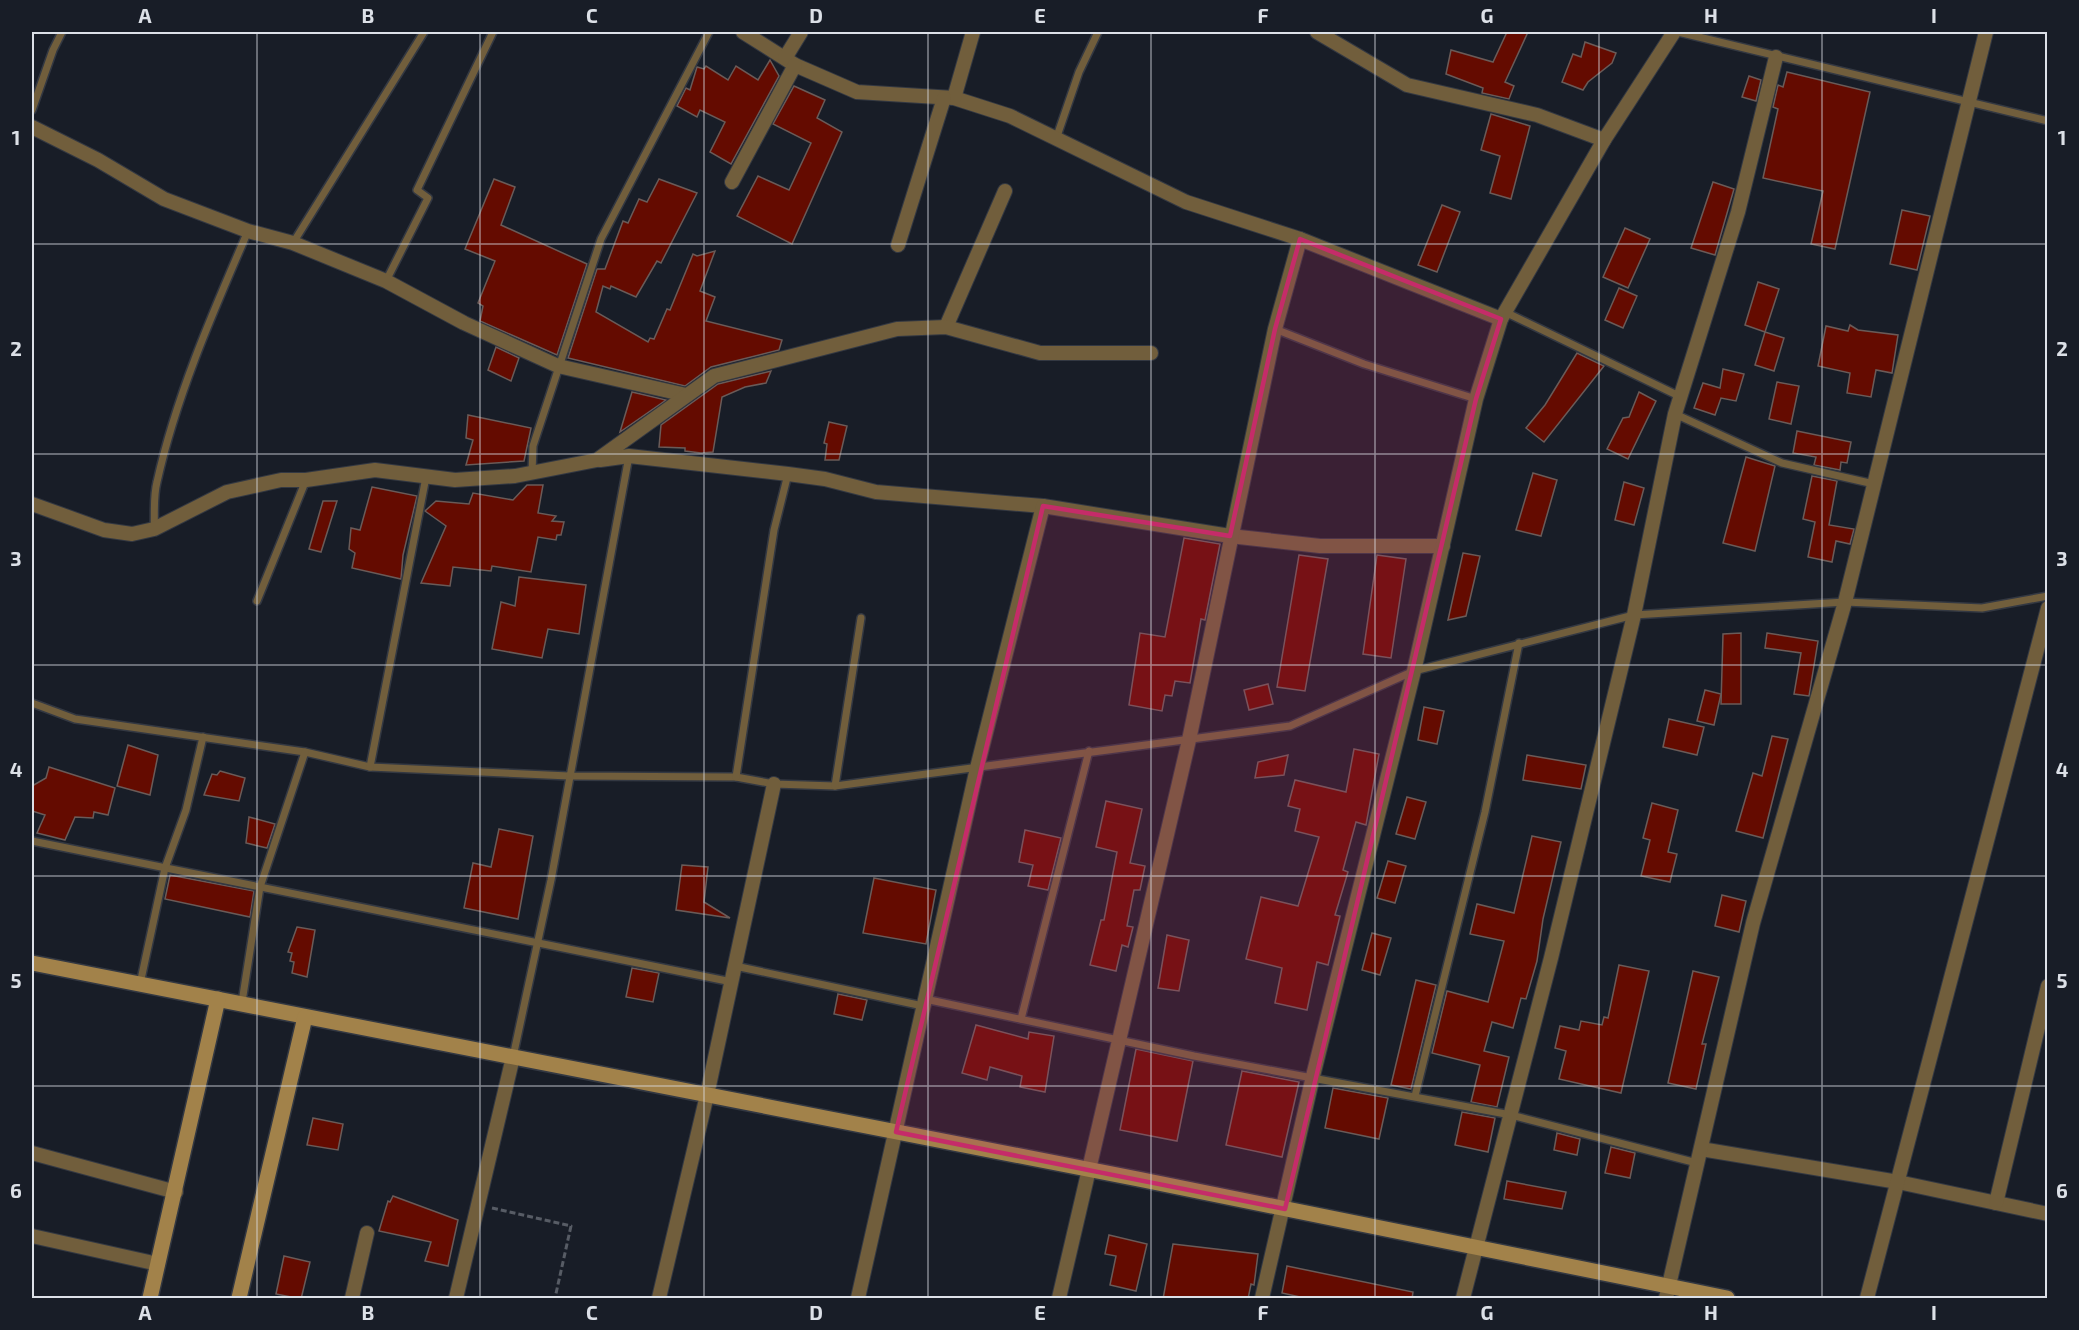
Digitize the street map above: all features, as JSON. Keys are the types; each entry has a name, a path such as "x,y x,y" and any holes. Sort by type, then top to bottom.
{"main road":[{"path":"32,963 243,1002 305,1017 1285,1209 1476,1248 1667,1293 1727,1299"},
{"path":"150,1299 218,999"},
{"path":"239,1299 305,1017"}],"street":[{"path":"743,32 790,61 857,92 949,98 1010,116 1186,202 1300,239 1503,316"},
{"path":"732,182 790,61 801,32"},
{"path":"898,245 973,32"},
{"path":"1317,32 1407,85 1537,115 1604,140"},
{"path":"1262,1299 1285,1209 1313,1076 1414,671 1476,399 1503,316 1604,140 1676,32"},
{"path":"1667,1293 1753,923 1845,602 1986,32"},
{"path":"1463,1299 1634,615 1679,396 1738,212 1776,57"},
{"path":"32,127 98,160 164,199 248,231 293,243 386,281 464,323 558,366 686,395"},
{"path":"946,327 1005,191"},
{"path":"1059,1299 1189,740 1275,329 1300,239"},
{"path":"597,460 714,376 897,329 946,327 1040,353 1151,353"},
{"path":"32,504 104,530 132,534 154,529 227,492 281,480 306,480 375,470 455,480 532,473 629,456 825,479 876,492 1043,506 1230,536 1320,546 1443,546"},
{"path":"858,1299 977,768 1043,506"},
{"path":"1867,1299 2047,610"},
{"path":"659,1299 707,1095 774,784"},
{"path":"1996,1203 2048,986"},
{"path":"456,1299 513,1057"},
{"path":"32,1154 176,1192"},
{"path":"1699,1156 1898,1182 2048,1214"},
{"path":"352,1299 367,1233"},
{"path":"32,1236 158,1264"}],"lane":[{"path":"32,110 53,50 62,32"},
{"path":"293,243 424,32"},
{"path":"386,281 428,198 417,190 493,32"},
{"path":"532,473 533,446 601,238 709,32"},
{"path":"1056,140 1079,72 1098,32"},
{"path":"1676,32 1968,100 2048,121"},
{"path":"154,529 156,484 180,404 204,333 248,231"},
{"path":"1503,316 1679,396"},
{"path":"1275,329 1364,364 1476,399"},
{"path":"1675,414 1782,463 1874,484"},
{"path":"513,1057 538,942 629,456"},
{"path":"736,777 774,530 788,474"},
{"path":"370,767 426,477"},
{"path":"257,601 306,480"},
{"path":"32,703 75,719 305,752 370,767 569,776 736,777 774,784 835,786 1290,726 1414,671 1634,615 1845,602 1982,608 2048,596"},
{"path":"835,786 861,618"},
{"path":"1415,1096 1485,813 1519,643"},
{"path":"140,984 165,868 186,810 203,737"},
{"path":"1021,1019 1089,751"},
{"path":"243,1002 260,887 305,752"},
{"path":"32,841 732,982"},
{"path":"735,966 1021,1019 1194,1056 1415,1096 1699,1156"}],"path":[{"path":"478,1204 571,1226 555,1299"}],"highlighted area":[{"path":"1300,239 1501,319 1476,399 1285,1209 896,1132 1043,506 1230,536 1275,329"}],"building":[{"path":"1507,32 1528,32 1505,82 1514,86 1509,99 1482,93 1483,88 1446,74 1451,50 1493,62"},
{"path":"1585,42 1616,53 1612,63 1588,82 1583,90 1562,82 1573,54 1581,57"},
{"path":"770,60 779,76 731,164 710,152 725,122 700,110 697,117 677,106 686,88 690,90 697,67 704,69 706,66 728,80 736,66 758,80"},
{"path":"1787,72 1870,92 1835,249 1811,244 1823,191 1763,178 1778,109 1773,107 1778,85 1783,87"},
{"path":"1749,76 1761,80 1756,101 1742,97"},
{"path":"794,86 825,100 817,118 842,132 792,244 737,216 758,176 789,190 811,143 773,124"},
{"path":"1491,114 1530,126 1511,199 1490,193 1500,156 1481,150"},
{"path":"494,179 515,187 501,225 587,264 557,355 480,321 483,306 478,303 495,261 465,249"},
{"path":"659,179 697,193 661,263 657,261 636,297 611,286 610,289 603,286 596,312 648,342 650,338 654,339 667,309 670,310 693,254 697,256 715,251 700,291 715,297 706,321 782,340 779,350 711,367 685,386 568,358 597,269 605,269 623,221 628,223 639,199 647,202"},
{"path":"1713,182 1734,189 1715,255 1691,248"},
{"path":"1442,205 1460,212 1437,272 1418,265"},
{"path":"1902,210 1930,216 1917,270 1890,264"},
{"path":"1625,228 1650,239 1628,288 1603,277"},
{"path":"1758,282 1779,289 1765,332 1745,325"},
{"path":"1619,288 1637,296 1623,328 1605,320"},
{"path":"1850,325 1858,330 1898,335 1892,373 1876,370 1871,397 1847,393 1850,373 1818,366 1826,326 1848,331"},
{"path":"1765,332 1784,338 1774,371 1755,365"},
{"path":"496,347 519,358 511,381 488,370"},
{"path":"1577,353 1604,366 1544,442 1526,428 1545,405"},
{"path":"1723,369 1744,374 1736,401 1721,398 1715,415 1694,408 1703,383 1720,388"},
{"path":"771,371 766,383 745,387 722,397 713,452 701,453 685,451 685,448 659,447 661,425 718,384"},
{"path":"1777,382 1799,386 1791,424 1769,419"},
{"path":"632,392 666,400 620,432"},
{"path":"1639,392 1656,401 1628,459 1607,449 1623,418 1629,417"},
{"path":"468,415 531,428 524,461 466,465 473,440 466,438"},
{"path":"829,422 847,426 839,460 825,460 827,444 824,443"},
{"path":"1797,431 1851,442 1847,463 1841,462 1840,470 1814,465 1816,457 1793,453"},
{"path":"1746,457 1775,466 1755,551 1723,543"},
{"path":"1533,473 1557,480 1541,536 1516,530"},
{"path":"1812,476 1837,481 1829,525 1854,529 1850,544 1836,541 1832,562 1808,557 1815,522 1803,519"},
{"path":"1624,482 1644,488 1634,525 1615,520"},
{"path":"527,485 543,485 538,513 556,516 552,521 564,522 561,535 557,535 556,540 538,537 531,572 492,566 491,571 453,567 450,586 421,583 446,526 425,511 436,501 469,504 473,493 513,500"},
{"path":"372,487 417,496 403,555 401,579 352,568 355,553 349,549 351,528 360,530"},
{"path":"323,501 337,501 321,552 309,549"},
{"path":"1184,538 1220,544 1205,620 1201,619 1190,683 1175,681 1172,696 1165,695 1162,711 1129,705 1140,633 1165,637"},
{"path":"1463,553 1480,556 1466,616 1448,620"},
{"path":"1299,555 1328,559 1305,691 1277,687"},
{"path":"1377,555 1406,559 1391,658 1363,654"},
{"path":"519,577 586,585 579,634 548,629 542,658 492,649 501,602 515,606"},
{"path":"1741,633 1741,704 1721,704 1723,634"},
{"path":"1767,633 1818,641 1809,696 1794,694 1801,653 1765,648"},
{"path":"1268,684 1273,704 1249,710 1244,690"},
{"path":"1705,690 1721,694 1714,725 1697,721"},
{"path":"1424,707 1444,711 1437,744 1418,740"},
{"path":"1669,719 1704,727 1697,755 1663,747"},
{"path":"1772,736 1788,739 1763,838 1736,831 1753,773 1762,776"},
{"path":"128,745 158,755 150,795 117,786"},
{"path":"1354,749 1379,754 1366,825 1356,822 1343,870 1348,872 1335,915 1340,916 1328,965 1317,962 1307,1010 1275,1003 1282,968 1246,959 1261,897 1298,906 1319,837 1295,831 1300,809 1288,806 1295,780 1346,792"},
{"path":"1288,755 1284,775 1255,778 1258,762"},
{"path":"1527,755 1586,765 1581,789 1523,780"},
{"path":"49,767 115,788 108,815 94,812 93,818 75,817 65,840 37,833 45,815 32,811 32,786 46,778"},
{"path":"220,771 245,778 239,801 204,795 212,774 217,775"},
{"path":"1407,797 1426,802 1415,839 1396,834"},
{"path":"1106,801 1142,809 1130,863 1145,866 1140,890 1134,890 1127,926 1133,927 1128,947 1122,945 1116,971 1090,965 1101,920 1104,920 1117,852 1096,847"},
{"path":"1652,803 1678,810 1668,852 1677,854 1670,882 1641,876 1650,840 1643,838"},
{"path":"249,817 275,824 267,848 246,843"},
{"path":"499,829 533,836 518,919 464,908 473,863 491,867"},
{"path":"1025,830 1061,838 1048,890 1028,886 1033,865 1019,862"},
{"path":"1532,836 1561,842 1543,919 1537,961 1526,999 1521,998 1513,1028 1492,1022 1484,1051 1509,1057 1497,1107 1471,1102 1480,1065 1432,1053 1447,991 1488,1002 1504,941 1470,934 1477,904 1514,913"},
{"path":"1388,861 1406,866 1395,903 1377,898"},
{"path":"682,865 708,867 704,902 730,918 676,910"},
{"path":"170,875 254,891 250,917 165,899"},
{"path":"874,878 936,890 926,944 863,933"},
{"path":"1722,895 1746,901 1739,932 1715,926"},
{"path":"297,927 315,930 307,977 292,973 294,962 290,961 292,953 288,952"},
{"path":"1372,933 1391,938 1380,975 1362,970"},
{"path":"1167,935 1189,940 1179,991 1158,988"},
{"path":"1619,965 1649,971 1621,1093 1559,1079 1566,1051 1555,1048 1560,1026 1579,1030 1581,1021 1602,1025 1604,1017 1608,1018"},
{"path":"632,968 659,973 653,1002 626,997"},
{"path":"1693,971 1719,977 1702,1044 1706,1044 1696,1089 1668,1083"},
{"path":"1416,980 1436,985 1411,1089 1391,1085"},
{"path":"838,994 867,1000 862,1020 834,1014"},
{"path":"976,1025 1028,1039 1029,1032 1054,1036 1045,1092 1020,1087 1022,1076 990,1067 987,1080 962,1073"},
{"path":"1136,1049 1193,1061 1177,1141 1120,1130"},
{"path":"1242,1071 1299,1082 1282,1157 1226,1145"},
{"path":"1333,1088 1388,1098 1379,1139 1325,1128"},
{"path":"1462,1112 1495,1118 1488,1152 1455,1145"},
{"path":"313,1118 343,1124 338,1150 307,1145"},
{"path":"1557,1133 1580,1139 1577,1155 1554,1150"},
{"path":"1611,1147 1635,1153 1630,1178 1605,1173"},
{"path":"1507,1181 1566,1192 1562,1209 1504,1199"},
{"path":"393,1196 458,1220 448,1266 425,1261 431,1242 379,1231 388,1201 390,1202"},
{"path":"1109,1235 1147,1244 1136,1291 1110,1285 1116,1256 1105,1254"},
{"path":"1173,1244 1258,1254 1254,1285 1251,1284 1248,1299 1163,1299"},
{"path":"284,1256 310,1262 301,1299 276,1294"},
{"path":"1287,1266 1413,1292 1412,1299 1309,1299 1282,1293"}]}
